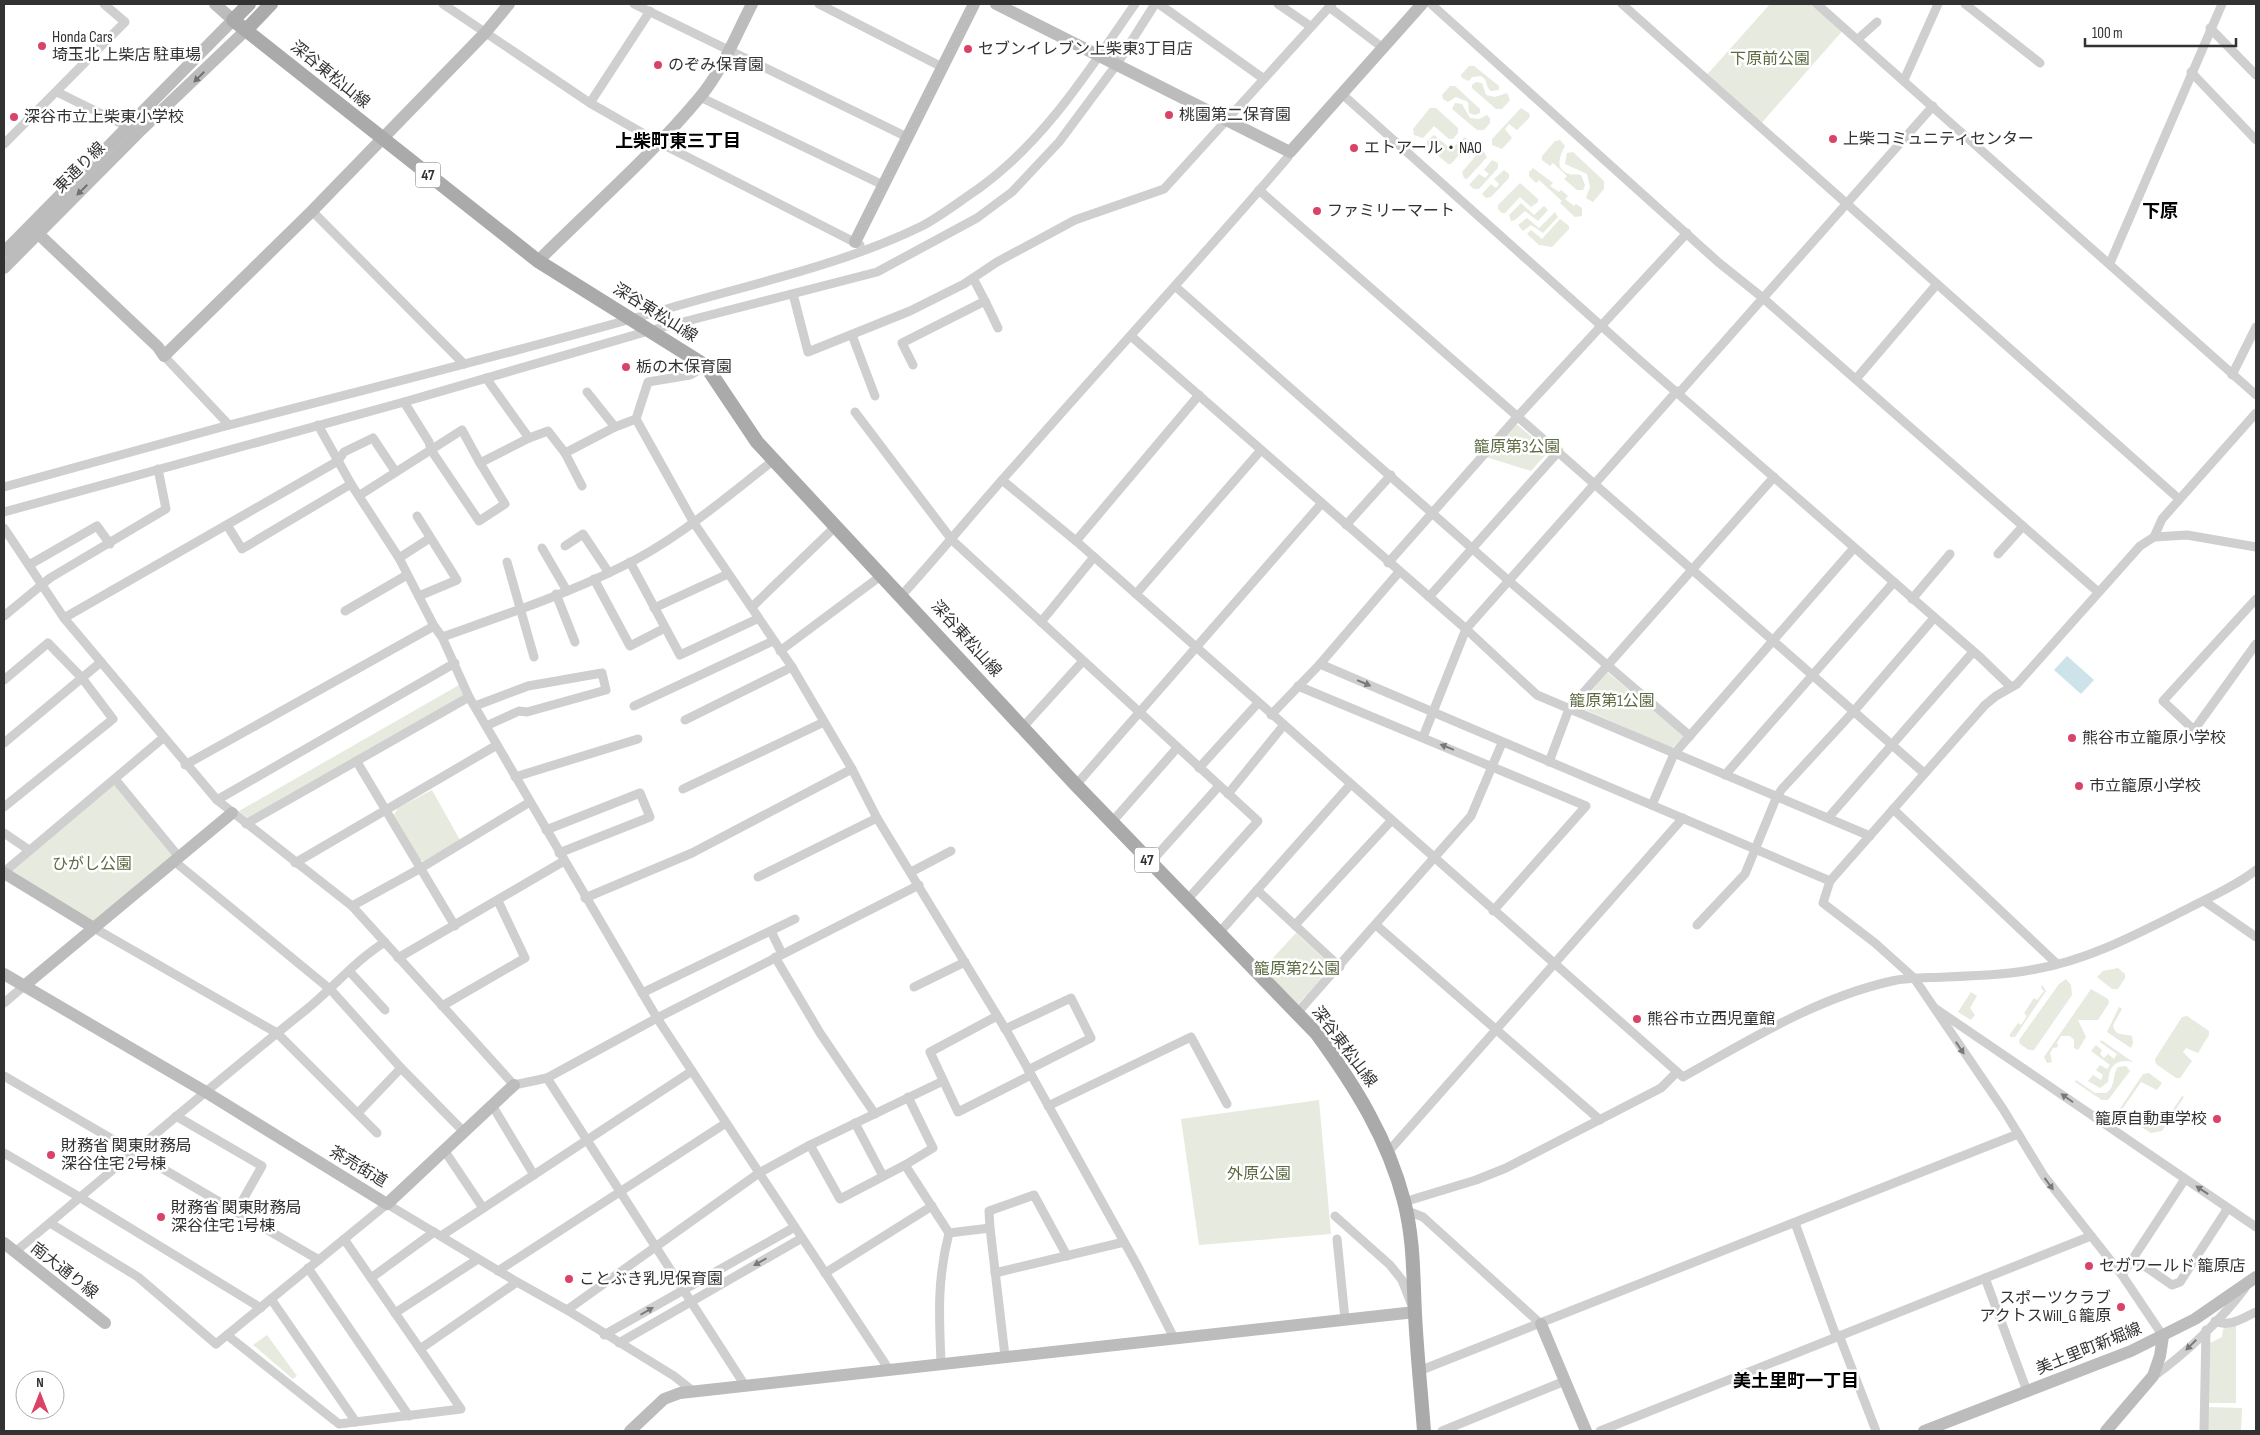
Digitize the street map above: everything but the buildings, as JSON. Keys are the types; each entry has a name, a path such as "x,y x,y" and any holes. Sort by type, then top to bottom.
{"main road":[{"path":"233,20 249,4"},
{"path":"246,30 272,4"},
{"name":"深谷東松山線","path":"233,20 538,261 652,330 706,366 757,442 902,595 1076,785 1317,1034 1349,1078 1366,1106 1388,1152 1404,1206 1415,1267 1415,1312 1424,1431"}],"street":[{"path":"4,144 125,22 104,4"},
{"path":"215,4 233,20"},
{"path":"443,4 590,104 658,142 869,249"},
{"path":"164,356 312,212 485,33 509,4"},
{"path":"634,4 907,137"},
{"path":"538,261 658,142 700,97 729,49 752,4"},
{"path":"820,4 942,67"},
{"path":"855,242 974,4"},
{"path":"996,4 1290,152"},
{"path":"4,487 229,425 632,319 819,266 869,249 924,224 980,188 1020,155 1065,104 1135,4"},
{"path":"4,512 404,402 652,330 877,272 977,218 1012,192 1059,142 1117,64 1157,4 1264,79"},
{"path":"1278,4 1310,26"},
{"path":"902,595 1130,336 1176,287 1290,152 1422,4"},
{"path":"1431,4 1687,233 1764,298 2097,591"},
{"path":"1622,4 2180,499"},
{"path":"1817,4 2110,263 2232,376 2256,395"},
{"path":"1826,12 1833,4"},
{"path":"1904,80 1938,4"},
{"path":"1965,4 2040,63"},
{"path":"2110,263 2222,4"},
{"path":"793,294 808,352 910,311 973,278 997,262 1075,220 1164,189 1225,119 1264,79 1330,5 1383,48"},
{"path":"590,104 650,11"},
{"name":"東通り線","path":"4,268 34,230 133,130 233,20"},
{"path":"1858,39 1877,22"},
{"path":"2210,28 2256,75"},
{"name":"東通り線","path":"133,130 246,30"},
{"path":"2191,72 2256,140"},
{"path":"57,92 133,130"},
{"path":"1342,94 1601,326 1974,652 2011,688"},
{"path":"700,97 883,186"},
{"path":"1423,737 1466,629 1595,483 1764,298 1933,106"},
{"path":"1259,190 1559,450 1924,773"},
{"path":"312,212 464,364"},
{"path":"34,230 158,347 164,356 229,425"},
{"name":"東通り線","path":"4,252 34,230"},
{"path":"1388,562 1518,416 1687,233"},
{"path":"973,278 998,328"},
{"path":"1856,379 1936,284"},
{"path":"1176,287 1433,511 1509,580 1690,736"},
{"path":"913,365 902,343 985,301"},
{"path":"2232,376 2256,327"},
{"path":"852,335 875,396"},
{"path":"1130,336 1466,629 1537,695 1870,836"},
{"path":"706,366 690,375 648,382 636,419 694,523 752,607 757,619 792,667 852,770 877,818 998,1016 1124,1242 1174,1338"},
{"path":"486,378 529,438"},
{"path":"587,392 614,427"},
{"path":"1076,541 1199,395"},
{"path":"360,495 395,471 431,450 462,430 504,504 479,521 431,450 429,442 404,402"},
{"path":"855,412 952,540 1258,821 1187,900"},
{"path":"565,453 614,427 636,419"},
{"path":"2154,537 2162,519 2254,419"},
{"path":"318,425 351,484 360,495 399,558 434,626 442,637 469,697 657,1018 793,1228 802,1238 888,1368"},
{"path":"480,464 529,438 548,431 565,453 582,486"},
{"path":"64,618 338,461 344,452 373,438 395,471"},
{"path":"1136,594 1261,450"},
{"path":"1428,597 1559,450"},
{"path":"442,637 594,579 630,562 694,523 774,460"},
{"path":"4,616 43,585 166,509 158,469"},
{"path":"1346,525 1391,475"},
{"path":"1548,762 1568,709 1774,476"},
{"path":"1002,480 1076,541 1683,1078 1776,1026 1815,1007 1853,992 1893,981 1914,978 1986,975 2037,969 2096,952 2204,901 2256,870"},
{"path":"227,525 242,549 351,484"},
{"path":"1076,785 1322,503"},
{"path":"417,516 457,580 418,596"},
{"path":"29,565 97,526 110,544"},
{"path":"752,607 836,526"},
{"path":"1998,554 2023,526"},
{"path":"4,528 64,618 216,800 352,906 514,1085"},
{"path":"564,546 583,534 609,573"},
{"path":"2153,1376 2160,1356 2163,1336 2122,1275 2052,1188 1914,978 1874,943 1823,903 1830,881 1924,773 1986,705 1996,696 2017,684 2097,591 2140,546 2154,537 2201,536 2256,547"},
{"path":"399,558 430,538"},
{"path":"542,548 566,590"},
{"path":"1652,805 1674,754 1854,548"},
{"path":"1912,599 1950,554"},
{"path":"1041,622 1094,557"},
{"path":"507,562 534,657"},
{"path":"630,562 680,655 757,619"},
{"path":"1271,715 1320,664 1399,572"},
{"path":"654,608 728,574"},
{"path":"345,611 407,575"},
{"path":"780,651 882,575"},
{"path":"594,579 630,646 665,628"},
{"path":"1725,775 1894,582"},
{"path":"556,594 575,642"},
{"path":"2256,599 2163,701 2194,730 2256,644"},
{"path":"1697,925 1745,874 1777,796 1854,711 1934,618"},
{"path":"185,765 434,626"},
{"path":"634,706 773,640"},
{"path":"4,680 48,643 82,678 113,719 4,807"},
{"path":"1828,818 1974,652"},
{"path":"4,743 101,662"},
{"path":"1023,727 1083,662"},
{"path":"216,800 455,663"},
{"path":"1320,664 1830,881"},
{"path":"685,720 792,667"},
{"path":"475,706 528,686 602,672 606,690 527,712 519,711 486,726"},
{"path":"1298,686 1586,806 1493,911"},
{"path":"246,824 469,697"},
{"path":"1199,768 1258,703"},
{"path":"684,789 824,722"},
{"path":"1228,794 1284,726"},
{"path":"163,738 4,872 94,928 277,1033 377,1133"},
{"path":"515,777 638,739"},
{"path":"1297,1013 1340,967 1471,816 1502,743"},
{"path":"295,863 388,811 497,746"},
{"path":"1112,822 1177,748"},
{"path":"356,762 388,811 455,926"},
{"path":"585,898 692,853 852,770"},
{"path":"115,779 177,859 331,990 401,1068 464,1132"},
{"path":"1220,933 1350,785"},
{"path":"1150,862 1219,786"},
{"path":"546,830 640,793 650,817 559,853"},
{"path":"352,906 421,868 530,802"},
{"path":"1893,808 2056,964"},
{"path":"4,1003 232,813"},
{"path":"758,877 877,818"},
{"path":"1388,1152 1683,818"},
{"path":"1295,925 1391,821"},
{"path":"4,833 29,850"},
{"path":"911,872 951,851"},
{"path":"398,958 564,861"},
{"path":"50,1223 138,1278 216,1344 387,1204 514,1085 547,1078 778,955 919,885"},
{"path":"1257,890 1340,967"},
{"path":"442,1006 525,958 498,901"},
{"path":"2204,901 2256,937"},
{"path":"642,993 796,919"},
{"path":"1376,925 1600,1120"},
{"path":"771,931 778,955 820,1033 875,1114"},
{"path":"15,1252 134,1153 204,1091 331,990 385,942"},
{"path":"914,987 965,962"},
{"path":"350,972 386,1010"},
{"name":"茶売街道","path":"4,974 204,1091 478,1259 567,1310 604,1335 674,1376 693,1391"},
{"path":"998,1016 930,1052 958,1112 1091,1038 1071,998 1005,1029"},
{"path":"1933,1007 2256,1227"},
{"path":"1945,1026 1952,1019"},
{"path":"1048,1106 1192,1037 1227,1104"},
{"path":"358,1113 401,1068"},
{"path":"371,1278 437,1234 483,1208 692,1071"},
{"path":"1404,1206 1484,1177 1538,1153 1661,1088 1677,1072"},
{"path":"4,1076 319,1260"},
{"path":"547,1078 744,1384"},
{"path":"567,1310 759,1173 810,1145 943,1081"},
{"path":"810,1145 840,1199 934,1148 908,1097"},
{"path":"492,1105 534,1174"},
{"path":"176,1116 262,1166 236,1212"},
{"path":"498,1271 726,1123"},
{"path":"855,1123 883,1176"},
{"path":"1419,1371 2018,1134"},
{"path":"444,1150 483,1208"},
{"path":"4,1153 261,1308"},
{"path":"905,1165 949,1233 941,1264 938,1298 941,1362"},
{"path":"2122,1275 2185,1178"},
{"path":"1006,1356 989,1211 1034,1196 1066,1256"},
{"path":"825,1273 932,1206"},
{"path":"1404,1206 1423,1217 1541,1324 1586,1431"},
{"path":"2132,1258 2172,1285 2180,1282 2228,1208"},
{"path":"630,1431 664,1399 680,1392 941,1362 1415,1312 1402,1280 1390,1265 1335,1216"},
{"path":"1795,1223 1837,1336 1876,1431"},
{"path":"604,1335 793,1228"},
{"path":"949,1233 990,1228"},
{"path":"1600,1431 2091,1236"},
{"path":"619,1343 802,1238"},
{"path":"227,1335 339,1424 461,1409 344,1239"},
{"path":"1337,1239 1345,1319"},
{"path":"995,1273 1124,1242"},
{"name":"南大通り線","path":"4,1243 105,1323"},
{"path":"395,1313 478,1259"},
{"path":"308,1268 409,1416"},
{"path":"1985,1278 2027,1391"},
{"path":"2106,1431 2153,1376 2176,1360 2236,1301 2252,1281"},
{"name":"美土里町新堀線","path":"1924,1431 2131,1351 2195,1319 2252,1281"},
{"path":"420,1349 517,1282"},
{"path":"271,1300 356,1422"},
{"path":"2215,1321 2222,1325 2229,1324 2256,1312"},
{"path":"2204,1431 2206,1330"},
{"path":"1442,1431 1565,1381"}],"green space":[{"name":"下原前公園","path":"1770,4 1817,4 1845,28 1759,126 1704,78"},
{"path":"1469,66 1474,66 1499,86 1499,90 1491,91 1485,79 1481,76 1472,77 1469,81 1462,78 1461,75"},
{"path":"1476,82 1482,83 1486,95 1495,97 1507,93 1510,100 1502,109 1496,109 1472,88 1472,85"},
{"path":"1450,86 1455,86 1480,109 1480,113 1475,115 1469,113 1468,102 1456,97 1448,102 1443,99 1442,95"},
{"path":"1455,103 1462,104 1470,118 1479,119 1487,115 1490,118 1490,123 1484,130 1477,130 1452,109"},
{"path":"1430,108 1436,108 1458,128 1458,133 1453,139 1449,139 1434,126 1423,138 1414,135 1413,129"},
{"path":"1521,108 1529,113 1530,117 1517,130 1509,124 1505,129 1512,138 1502,149 1492,145 1492,139"},
{"path":"1434,135 1451,149 1465,137 1470,142 1451,164 1448,164 1427,146 1427,141"},
{"path":"1560,140 1565,146 1560,157 1561,169 1569,174 1581,175 1585,185 1583,190 1577,190 1564,179 1567,176 1553,163 1550,166 1542,160 1542,156 1555,141"},
{"path":"1480,151 1483,151 1487,157 1467,179 1464,178 1462,172"},
{"path":"1573,152 1604,181 1604,189 1593,202 1586,198 1590,187 1587,174 1565,164 1567,153"},
{"path":"1492,160 1498,163 1498,168 1479,189 1474,189 1469,185 1479,174 1485,178 1489,174 1484,170"},
{"path":"1533,168 1553,183 1550,186 1559,192 1561,190 1568,196 1565,199 1574,206 1576,204 1582,208 1582,216 1575,217 1560,203 1562,201 1539,180 1536,183 1529,176 1529,172"},
{"path":"1504,170 1509,174 1509,178 1491,197 1486,198 1482,194 1491,184 1496,188 1499,184 1494,179"},
{"path":"1520,183 1538,199 1538,202 1531,207 1520,197 1505,213 1502,213 1498,209 1498,205"},
{"path":"1521,203 1534,215 1544,206 1548,210 1538,221 1525,211 1515,220 1511,221 1509,215"},
{"path":"1555,212 1558,217 1543,233 1531,225 1523,231 1518,225 1527,218 1539,228"},
{"path":"1560,219 1569,226 1569,229 1552,247 1539,245 1527,234 1531,230 1542,239"},
{"name":"籠原第3公園","path":"1515,423 1549,451 1531,471 1486,457"},
{"name":"籠原第1公園","path":"1607,672 1684,736 1672,748 1579,707"},
{"path":"459,685 464,695 249,819 239,811"},
{"name":"ひがし公園","path":"115,779 179,857 94,928 4,873"},
{"path":"432,790 460,840 424,861 420,860 394,815 398,808"},
{"name":"籠原第2公園","path":"1296,933 1333,967 1296,1006 1263,969"},
{"path":"2118,968 2125,974 2125,978 2118,989 2112,989 2097,977 2103,971"},
{"path":"2066,979 2071,985 2072,995 2034,1050 2029,1050 2020,1044 2019,1040 2059,984"},
{"path":"2042,985 2046,991 2015,1037 2010,1037 2018,1023 2021,1025 2027,1016 2024,1013 2034,998 2037,1000 2044,991 2041,988"},
{"path":"2091,989 2108,999 2109,1003 2098,1020 2078,1020 2086,1037 2078,1050 2074,1048 2074,1040 2070,1036 2061,1036 2057,1042 2058,1047 2053,1048 2050,1053 2052,1062 2047,1063 2044,1057"},
{"path":"1971,992 1977,996 1970,1008 1975,1015 1971,1020 1958,1012"},
{"path":"2119,1007 2122,1009 2113,1025 2114,1029 2120,1034 2132,1036 2133,1043 2131,1048 2107,1032"},
{"path":"2187,1016 2209,1031 2209,1035 2198,1053 2186,1048 2183,1052 2192,1061 2180,1078 2176,1078 2156,1064 2155,1059 2182,1017"},
{"path":"2101,1040 2133,1062 2122,1061 2114,1064 2108,1082 2100,1088 2088,1081 2093,1075 2101,1080 2103,1075 2096,1070 2100,1065 2107,1069 2110,1065 2091,1051 2096,1045 2102,1050 2100,1054 2104,1058 2108,1054 2114,1059 2117,1054 2100,1042"},
{"path":"2126,1066 2130,1071 2108,1100 2102,1100 2075,1082 2076,1080 2095,1093 2106,1093 2112,1087 2118,1067"},
{"path":"2149,1073 2162,1083 2157,1090 2141,1082 2121,1111 2119,1110 2143,1074"},
{"path":"2182,1096 2184,1097 2162,1131 2151,1133 2138,1125 2138,1122 2147,1110 2166,1120"},
{"name":"外原公園","path":"1319,1100 1331,1234 1199,1245 1181,1119"},
{"path":"2236,1324 2236,1403 2207,1403 2210,1343 2222,1337 2223,1329"},
{"path":"267,1335 297,1376 293,1379 253,1345"},
{"path":"2208,1407 2242,1408 2241,1431 2207,1431"}],"water":[{"path":"2067,656 2094,680 2081,694 2054,670"}],"place":[{"name":"Honda Cars 埼玉北 上柴店 駐車場","path":"42,46"},
{"name":"セブンイレブン上柴東3丁目店","path":"968,49"},
{"name":"のぞみ保育園","path":"658,65"},
{"name":"桃園第二保育園","path":"1169,115"},
{"name":"深谷市立上柴東小学校","path":"14,117"},
{"name":"上柴コミュニティセンター","path":"1833,139"},
{"name":"エトアール・NAO","path":"1354,148"},
{"name":"ファミリーマート","path":"1317,211"},
{"name":"栃の木保育園","path":"626,367"},
{"name":"熊谷市立籠原小学校","path":"2072,738"},
{"name":"市立籠原小学校","path":"2079,786"},
{"name":"熊谷市立西児童館","path":"1637,1019"},
{"name":"籠原自動車学校","path":"2217,1119"},
{"name":"財務省 関東財務局 深谷住宅 2号棟","path":"51,1155"},
{"name":"財務省 関東財務局 深谷住宅 1号棟","path":"161,1217"},
{"name":"セガワールド 籠原店","path":"2089,1266"},
{"name":"ことぶき乳児保育園","path":"569,1279"},
{"name":"スポーツクラブ アクトスWill_G 籠原","path":"2121,1307"}],"district":[{"name":"上柴町東三丁目","path":"678,141"},
{"name":"下原","path":"2160,211"},
{"name":"美土里町一丁目","path":"1796,1381"}]}
